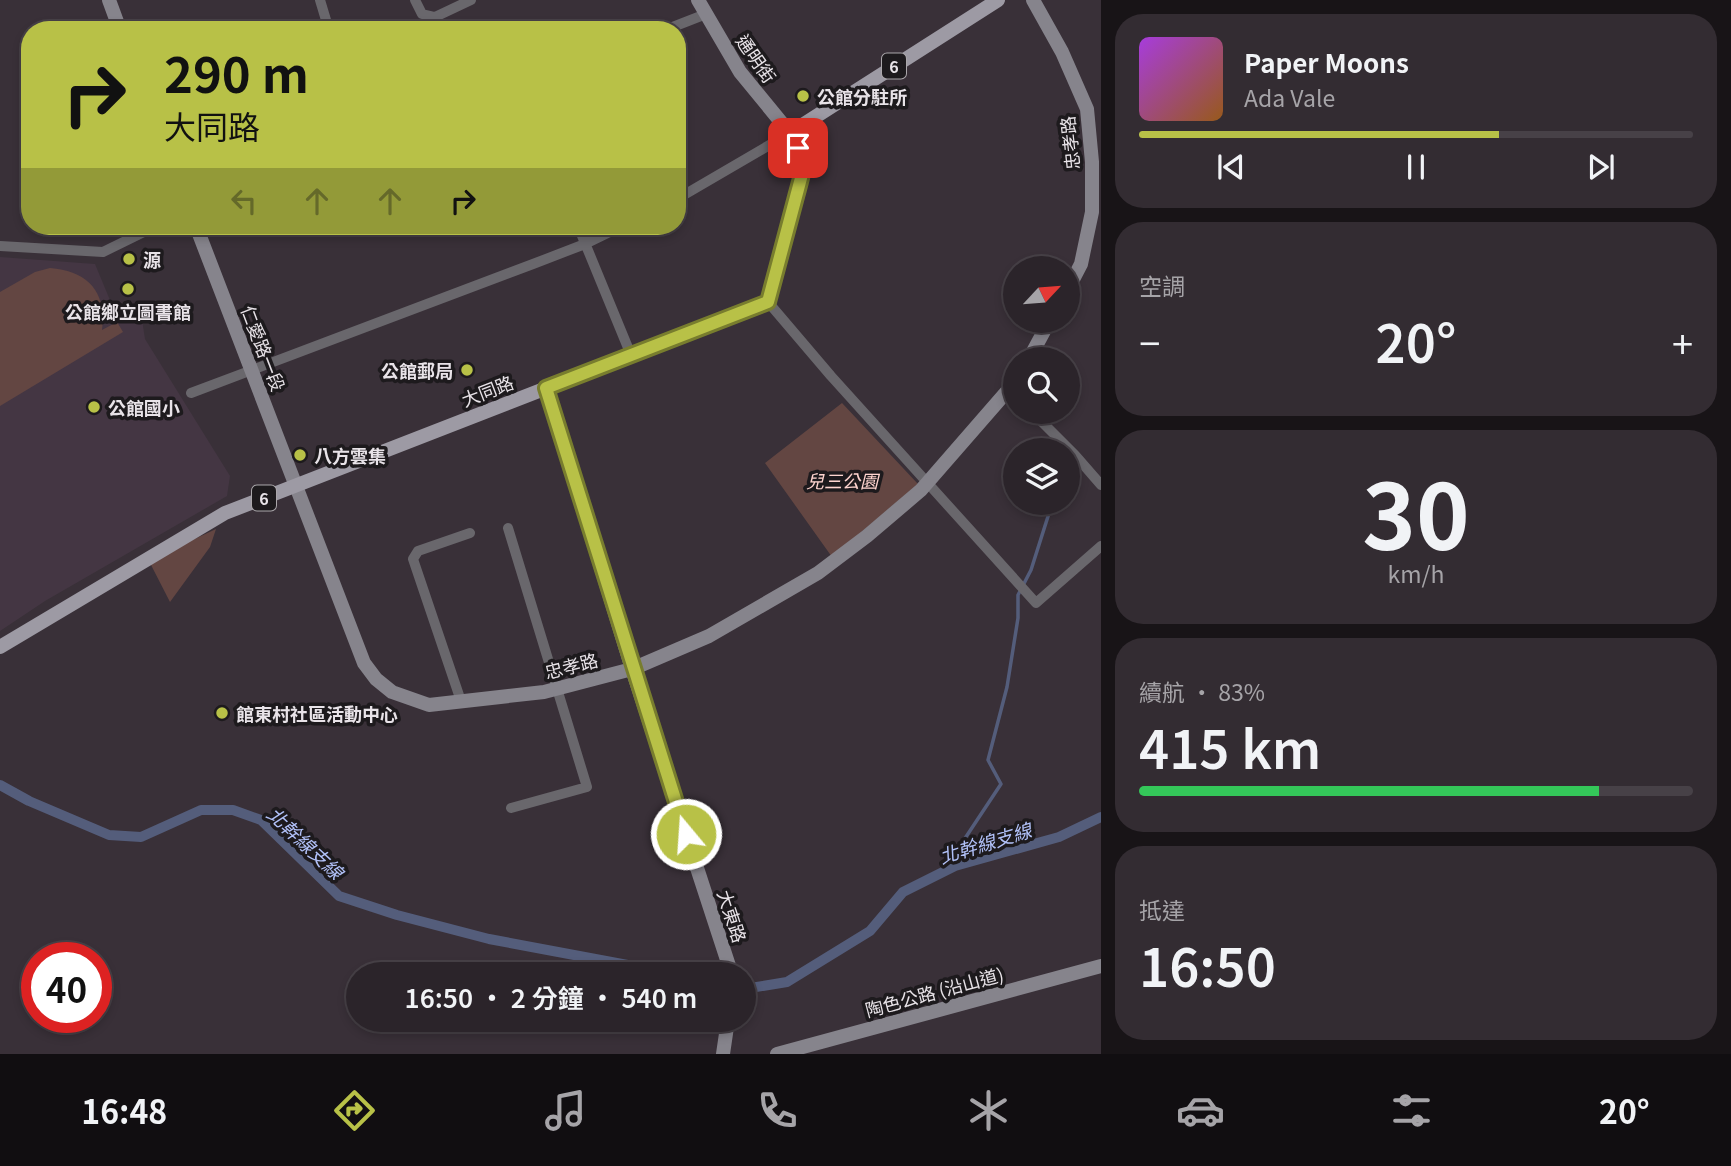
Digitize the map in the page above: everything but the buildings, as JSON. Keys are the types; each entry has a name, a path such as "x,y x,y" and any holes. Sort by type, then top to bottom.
{"main road":[{"name":"6","path":"790,133 998,0"},
{"path":"768,302 805,163 790,133"},
{"name":"大同路","path":"0,647 225,513 768,302"}],"street":[{"path":"108,0 116,21"},
{"path":"320,0 326,21"},
{"path":"415,0 422,14 435,17 471,0"},
{"name":"通明街","path":"698,0 740,72 790,133"},
{"name":"忠孝路","path":"1033,0 1062,52 1087,109 1097,160 1092,212 1080,266"},
{"path":"686,22 706,14"},
{"path":"686,194 790,133"},
{"path":"0,246 103,252 138,235"},
{"name":"仁愛路一段","path":"200,235 297,485"},
{"path":"582,235 631,355"},
{"path":"191,393 604,235"},
{"path":"768,302 831,376 1036,603 1101,546"},
{"name":"大東路","path":"546,388 632,669 728,962"},
{"name":"忠孝路","path":"297,485 365,663 376,679 392,692 429,705 557,688 632,669 709,636 818,573 867,536 928,483 1003,400"},
{"path":"1044,424 1101,485"},
{"path":"508,528 587,787 511,808"},
{"path":"461,701 412,559 418,551 470,533"},
{"name":"陶色公路 (沿山道)","path":"776,1054 1101,966"},
{"path":"723,1054 726,1032"}],"shaded area":[{"name":"公館國小","path":"0,257 95,264 117,317 141,313 145,339 230,476 227,496 45,601 0,631"}],"green space":[{"path":"50,268 75,274 92,286 101,305 102,330 117,322 123,332 0,406 0,292 35,272"},
{"name":"兒三公園","path":"842,403 918,484 832,557 765,463"},
{"path":"216,529 210,547 170,602 150,563"}],"waterway":[{"path":"942,873 1001,784 988,760 1007,687 1018,618 1018,595 1031,570 1048,515"},
{"name":"北幹線支線","path":"0,785 29,801 109,835 141,837 201,810 233,810 261,820 339,896 397,915 489,939 612,962"},
{"name":"北幹線支線","path":"756,987 787,982 870,931 903,892 955,866 1059,837 1101,817"}],"place":[{"name":"公館分駐所","path":"803,96"},
{"name":"源","path":"129,259"},
{"name":"公館鄉立圖書館","path":"128,289"},
{"name":"公館郵局","path":"467,370"},
{"name":"公館國小","path":"94,407"},
{"name":"八方雲集","path":"300,455"},
{"name":"館東村社區活動中心","path":"222,713"}],"route":[{"path":"686,834 632,669 546,388 768,302 805,163 798,148"}]}
